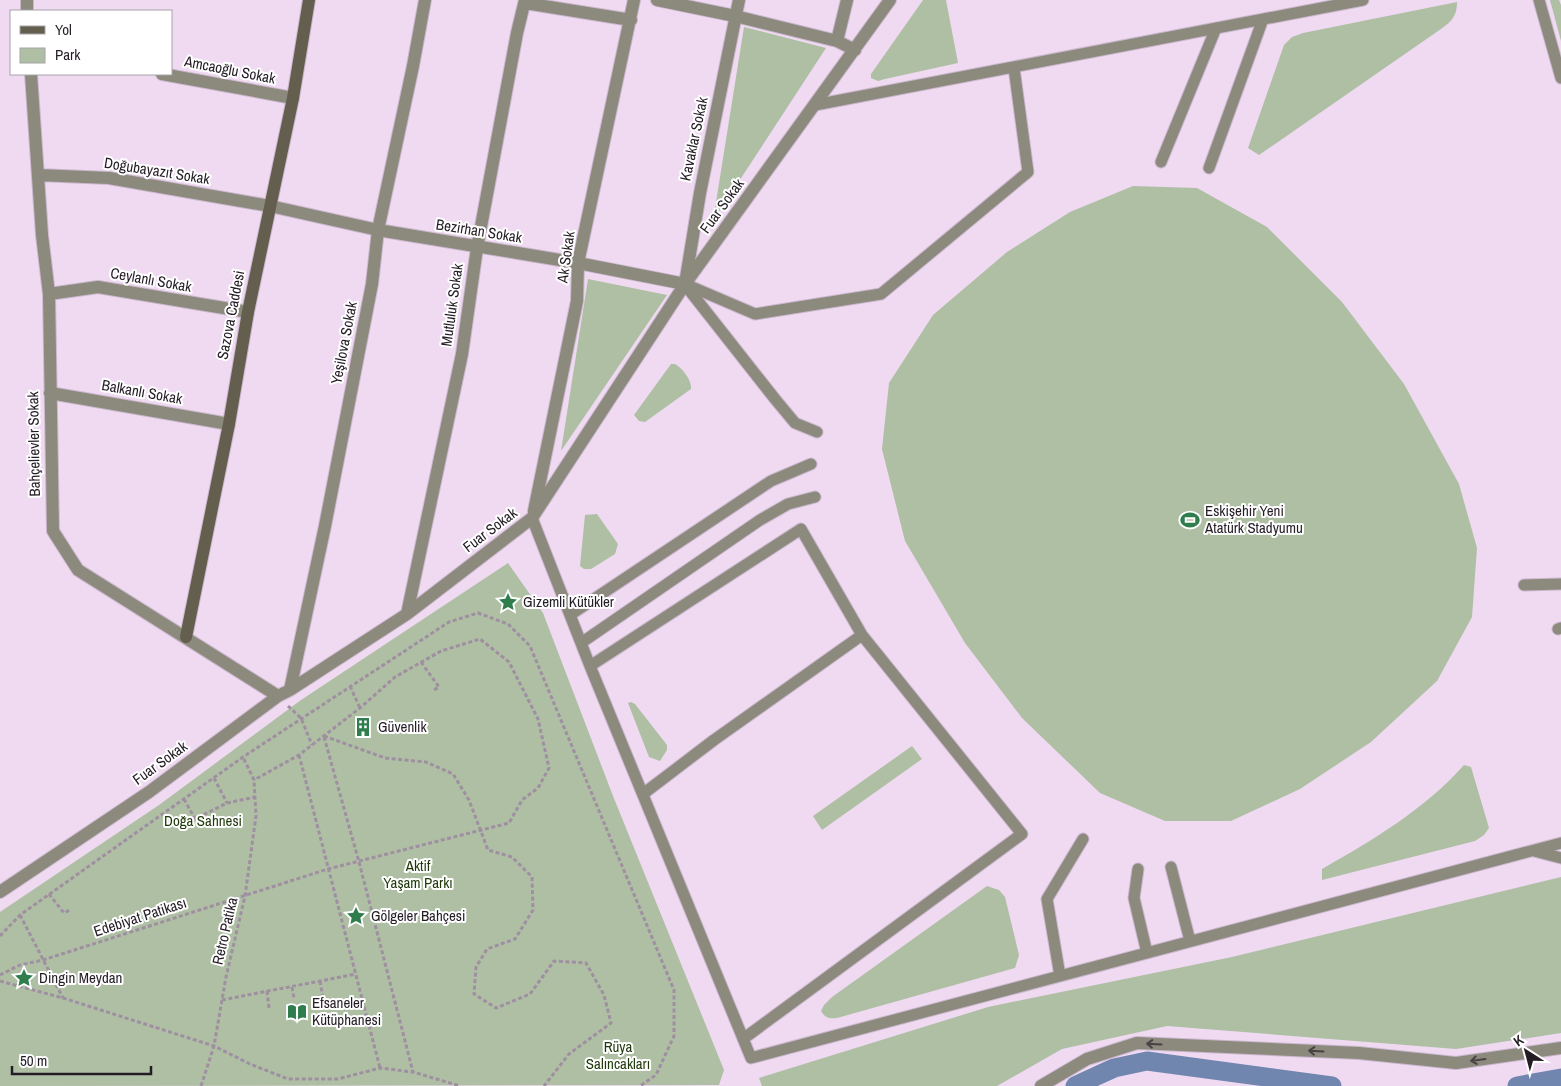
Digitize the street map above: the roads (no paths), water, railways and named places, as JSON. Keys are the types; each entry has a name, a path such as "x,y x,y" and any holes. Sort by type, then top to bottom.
{"street":[{"name":"Sazova Caddesi","path":"186,637 229,424 248,312 293,98 309,0"},
{"name":"Yeşilova Sokak","path":"284,693 325,526 372,284 378,230 425,0"},
{"name":"Ak Sokak","path":"532,518 577,301 578,263 634,0"},
{"path":"657,0 736,16 837,41 855,50"},
{"name":"Kavaklar Sokak","path":"685,284 700,193 739,0"},
{"path":"837,41 847,0"},
{"name":"Fuar Sokak","path":"0,892 148,792 284,693 407,614 532,518 685,284 890,0"},
{"path":"525,1 631,20"},
{"name":"Mutluluk Sokak","path":"407,614 462,354 477,248 517,33 525,1"},
{"name":"Bahçelievler Sokak","path":"31,75 42,235 49,294 53,531 78,570 186,637 284,693"},
{"name":"Amcaoğlu Sokak","path":"167,75 293,98"},
{"name":"Doğubayazıt Sokak","path":"38,175 109,178 270,206"},
{"name":"Bezirhan Sokak","path":"270,206 378,230 477,248 578,263 685,284"},
{"name":"Ceylanlı Sokak","path":"49,294 98,287 248,312"},
{"name":"Balkanlı Sokak","path":"50,393 229,424"},
{"path":"1041,1086 1087,1059 1137,1043 1359,1053 1456,1063 1561,1048"}],"lane":[{"path":"815,105 1363,0"},
{"path":"1540,0 1561,78"},
{"path":"1209,168 1263,20"},
{"path":"1161,162 1216,28"},
{"path":"685,284 755,314 881,294 1028,172 1014,68"},
{"path":"685,284 795,423 817,432"},
{"path":"570,615 771,481 811,464"},
{"path":"581,643 760,520 788,504 815,496"},
{"path":"532,518 590,666 751,1058 1561,843"},
{"path":"590,666 801,529 862,635 1022,834 743,1039"},
{"path":"1524,585 1561,584"},
{"path":"643,794 714,740 862,635"},
{"path":"1060,976 1047,899 1082,838"},
{"path":"1532,851 1561,858"},
{"path":"1171,868 1190,941"},
{"path":"1138,869 1134,898 1148,952"}],"waterway":[{"path":"1075,1086 1114,1068 1147,1061 1332,1086"},
{"path":"1517,1086 1561,1078"}],"place":[{"name":"Eskişehir Yeni Atatürk Stadyumu","path":"1190,520"},
{"name":"Gizemli Kütükler","path":"508,602"},
{"name":"Güvenlik","path":"363,727"},
{"name":"Gölgeler Bahçesi","path":"356,916"},
{"name":"Dingin Meydan","path":"24,978"},
{"name":"Efsaneler Kütüphanesi","path":"297,1012"}],"park label":[{"name":"Doğa Sahnesi","path":"203,821"},
{"name":"Aktif Yaşam Parkı","path":"418,874"},
{"name":"Rüya Salıncakları","path":"618,1056"}]}
